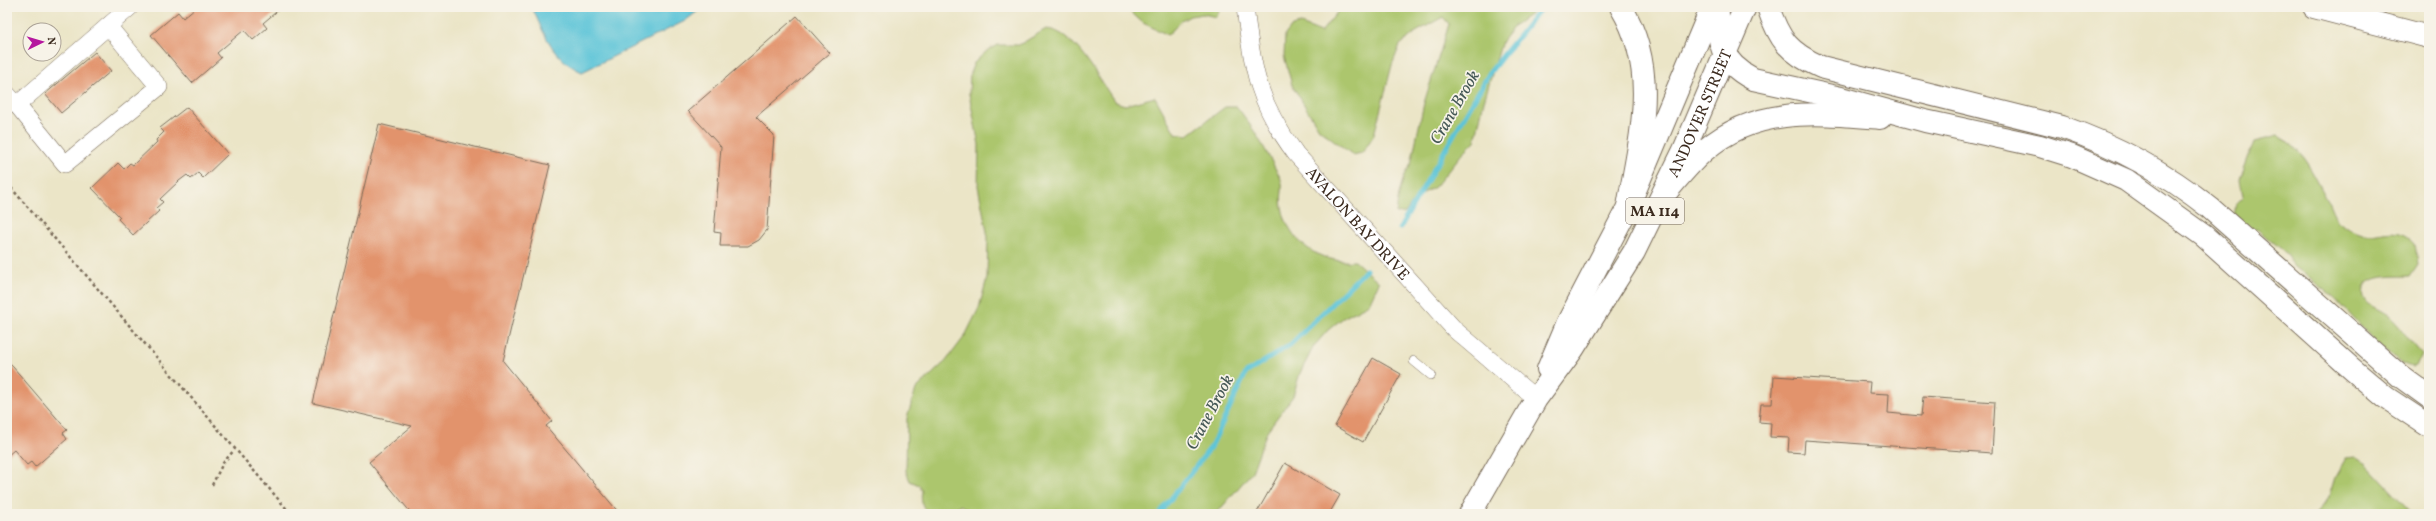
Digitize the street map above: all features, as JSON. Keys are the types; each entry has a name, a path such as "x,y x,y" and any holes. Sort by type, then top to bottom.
{"highway":[{"path":"1621,7 1629,21 1638,44 1645,96 1628,207"},
{"name":"ANDOVER STREET","path":"1536,399 1568,322 1628,207 1712,7"},
{"path":"1718,7 1719,39 1725,56 1740,72 1752,79 1841,98 1925,121 2040,146 2072,156 2126,180 2204,236 2385,397 2429,426"},
{"name":"ANDOVER STREET","path":"1470,514 1536,399 1605,302 1664,195 1745,7"},
{"path":"1768,7 1774,27 1786,46 1802,59 1815,64 2062,127 2123,151 2154,168 2185,188 2210,208 2400,376 2429,396"},
{"path":"2314,7 2429,36"},
{"path":"2366,21 2429,44"},
{"path":"1664,195 1705,150 1733,130 1760,119 1796,115 1925,121"}],"street":[{"path":"108,26 159,87 65,164 12,100 108,26 130,7"},
{"name":"AVALON BAY DRIVE","path":"1245,7 1250,50 1258,85 1278,130 1296,154 1455,330 1536,399"}],"lane":[{"path":"1414,361 1431,375"}],"path":[{"path":"7,183 291,514"},
{"path":"212,485 223,463 235,449"}],"green space":[{"path":"1125,7 1221,7 1216,17 1203,14 1190,16 1180,22 1168,35 1143,23"},
{"path":"1346,7 1536,7 1532,13 1515,25 1502,41 1484,101 1475,141 1461,155 1435,187 1417,196 1405,213 1396,214 1399,194 1402,182 1411,164 1424,103 1449,24 1443,17 1416,32 1400,45 1392,65 1374,135 1362,153 1353,155 1319,129 1292,85 1284,56 1285,35 1292,26 1301,24 1321,32 1340,9"},
{"path":"1046,29 1057,32 1067,38 1076,47 1094,69 1115,102 1125,105 1155,97 1175,133 1188,135 1225,107 1237,107 1248,121 1281,179 1281,204 1285,219 1291,231 1308,248 1318,254 1330,259 1355,261 1379,282 1369,304 1343,318 1328,330 1314,346 1300,373 1293,396 1267,431 1252,472 1216,514 967,514 967,509 960,505 946,514 934,515 929,514 923,507 921,497 922,491 919,485 910,481 906,471 907,418 916,389 946,361 965,336 979,308 987,278 988,237 978,186 979,145 969,94 970,73 974,63 989,49 998,45 1019,45"},
{"path":"2278,136 2287,141 2302,156 2340,223 2352,230 2366,235 2389,232 2399,233 2410,239 2415,244 2418,264 2410,276 2390,276 2376,279 2366,286 2363,292 2366,301 2394,320 2421,354 2416,365 2412,367 2403,364 2377,344 2335,298 2294,265 2286,254 2257,229 2250,231 2233,217 2235,204 2243,196 2240,180 2254,142"},
{"path":"2355,457 2366,464 2413,514 2316,514 2329,497 2335,477 2346,458"}],"water":[{"path":"532,7 703,7 685,21 582,72 572,67 557,53 545,36"}],"building":[{"path":"196,7 282,7 263,23 267,28 253,40 244,30 217,53 221,58 192,83 151,35 178,12 183,18"},
{"path":"797,16 830,53 756,117 774,135 767,230 759,240 748,246 720,246 721,233 714,232 721,147 688,111"},
{"path":"95,52 111,71 61,113 45,94"},
{"path":"187,107 228,154 203,178 198,173 191,179 187,175 179,181 160,199 163,202 156,208 159,211 133,235 118,219 120,217 92,188 118,163 124,169 130,163 133,165 157,142 156,140 164,132 160,128"},
{"path":"379,124 550,165 503,361 552,421 546,426 620,514 412,514 369,462 412,426 313,403"},
{"path":"1373,358 1401,374 1363,442 1335,426"},
{"path":"7,360 67,430 63,433 67,439 35,467 31,462 27,465 14,450 7,456"},
{"path":"1774,376 1870,382 1869,393 1889,394 1888,413 1921,416 1923,397 1995,402 1992,453 1805,440 1804,453 1788,452 1789,438 1770,437 1771,423 1759,422 1761,404 1772,404"},
{"path":"1285,463 1340,495 1329,514 1256,514"}],"waterway":[{"name":"Crane Brook","path":"1400,228 1490,72 1542,7"},
{"name":"Crane Brook","path":"1159,514 1211,447 1246,373 1290,345 1366,270"}]}
